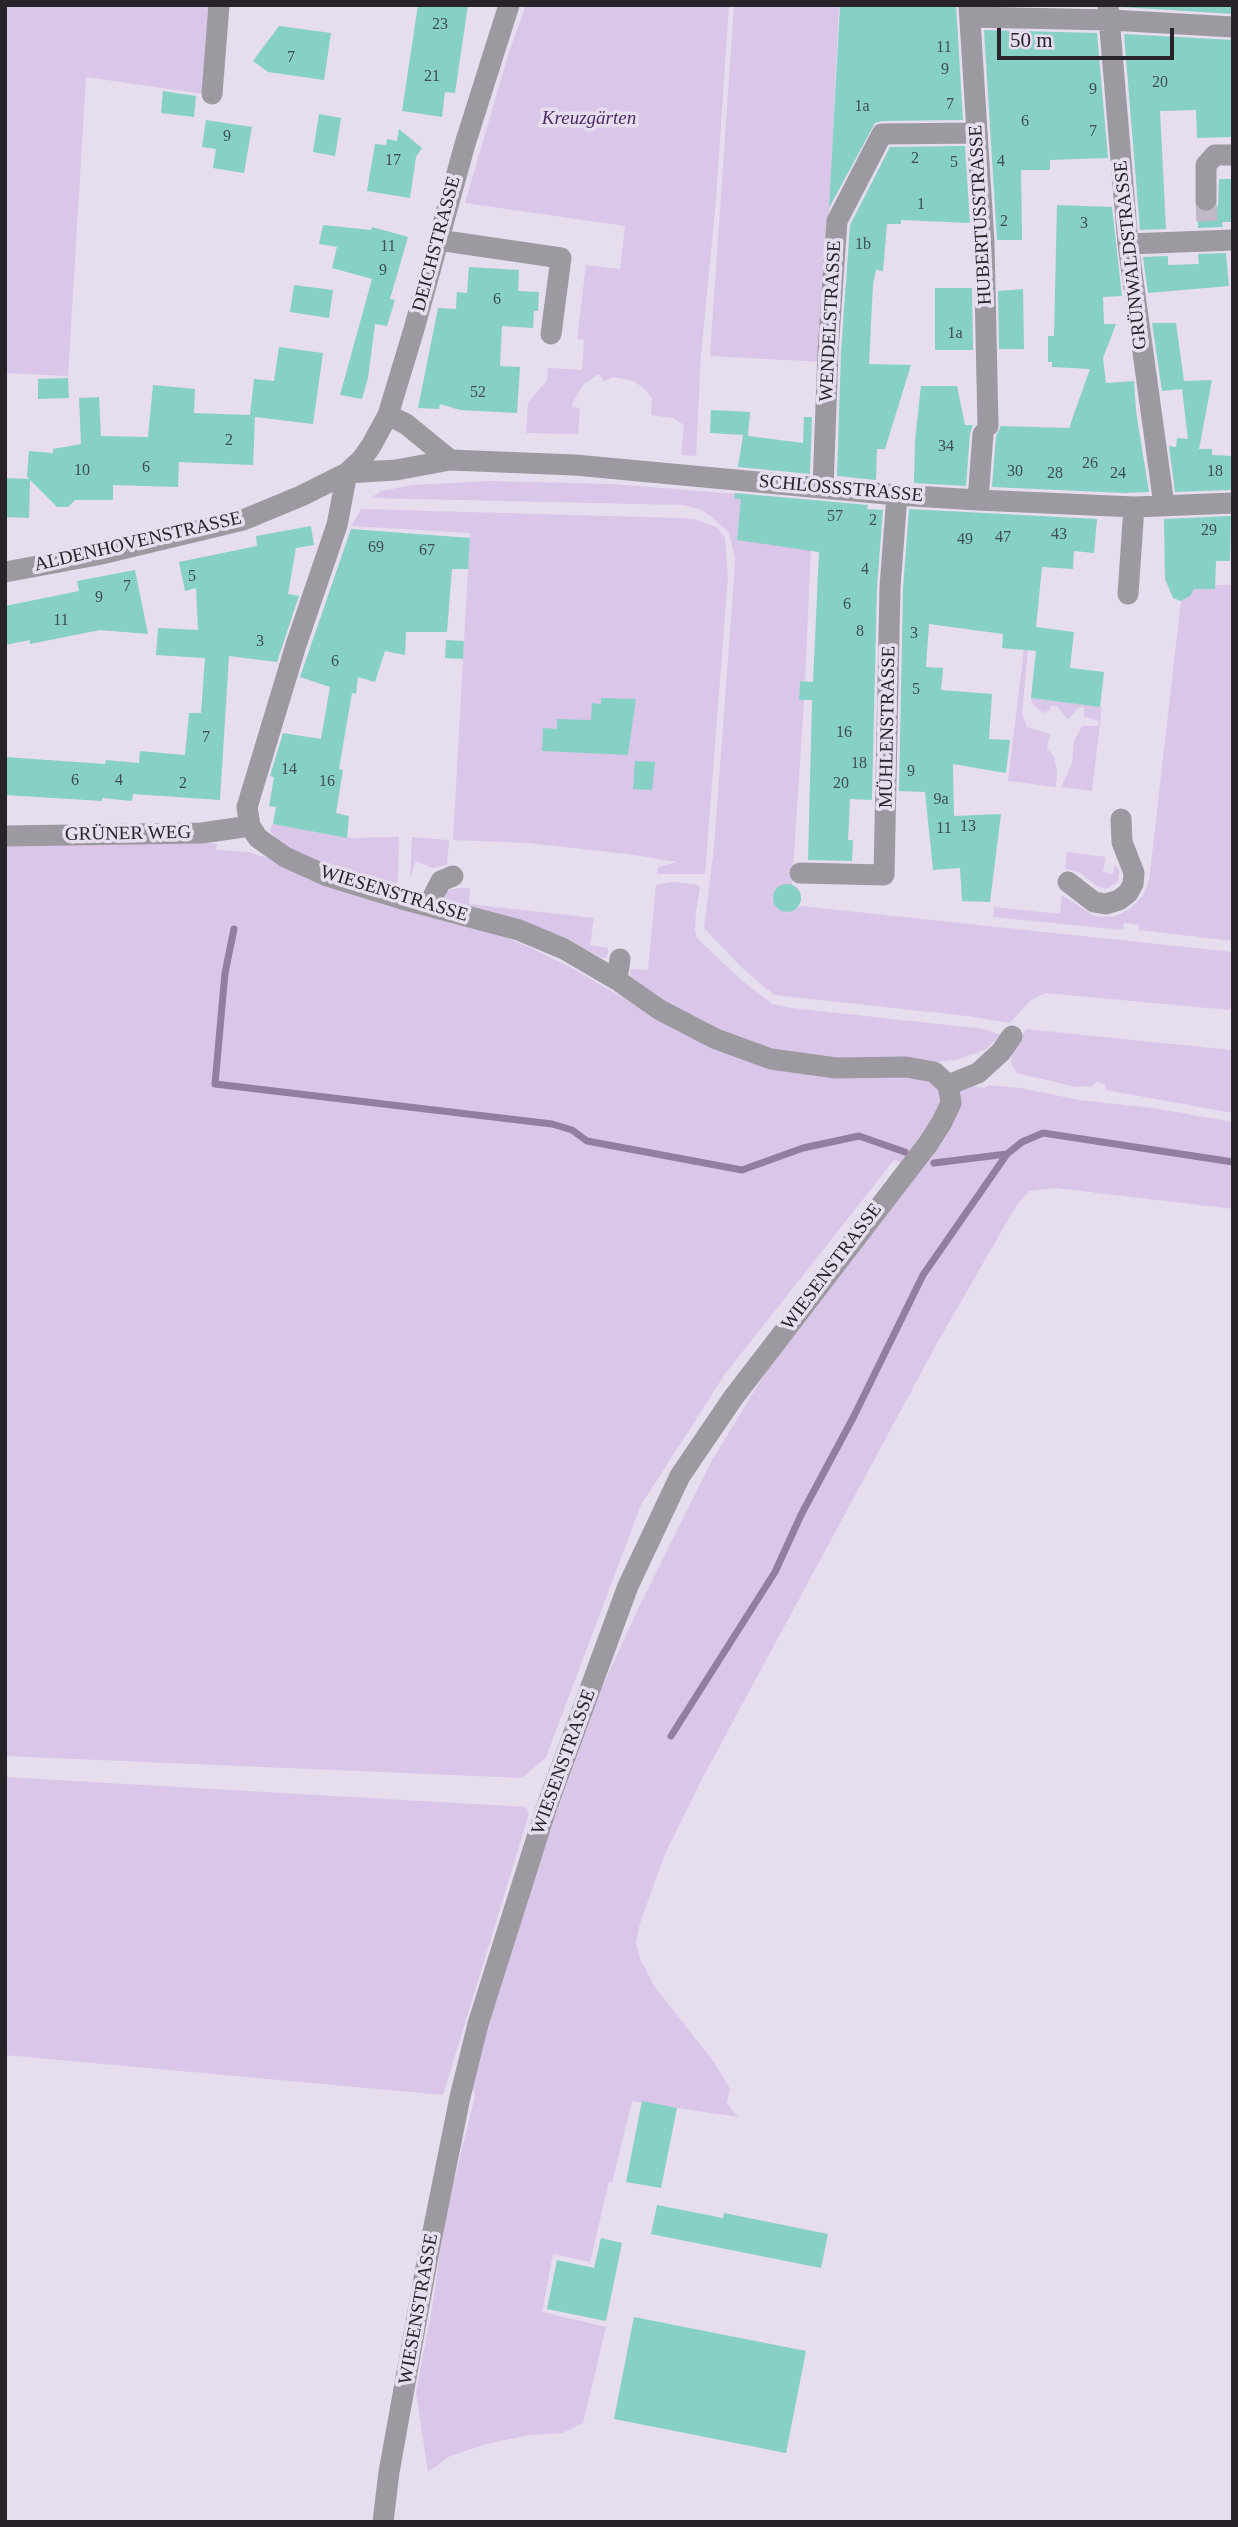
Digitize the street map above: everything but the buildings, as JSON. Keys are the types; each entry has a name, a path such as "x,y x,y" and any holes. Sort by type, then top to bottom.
{"street":[{"path":"212,94 219,5"},
{"name":"DEICHSTRASSE","path":"346,473 371,446 388,415 464,144 509,5"},
{"path":"970,11 1110,13 1233,27"},
{"name":"HUBERTUSSTRASSE","path":"970,11 984,238 985,430 978,500"},
{"name":"GRÜNWALDSTRASSE","path":"1110,13 1128,244 1164,505"},
{"name":"WENDELSTRASSE","path":"823,488 828,351 837,221 882,134 977,133"},
{"path":"1206,200 1206,164 1215,155 1233,155"},
{"path":"1128,244 1207,232 1233,240"},
{"path":"438,240 561,258 551,334"},
{"path":"388,415 406,424 450,460"},
{"name":"SCHLOSSSTRASSE","path":"346,473 396,470 450,460 575,465 978,500 1135,507 1233,503"},
{"path":"250,827 247,807 296,645 337,524 346,473"},
{"name":"ALDENHOVENSTRASSE","path":"5,572 97,555 243,520 301,496 346,473"},
{"name":"MÜHLENSTRASSE","path":"800,873 884,875 890,587 897,495"},
{"path":"1128,594 1135,507"},
{"path":"1068,883 1076,886 1094,902 1106,904 1119,900 1128,893 1133,884 1134,873 1122,842 1121,819"},
{"name":"GRÜNER WEG","path":"5,836 202,833 250,827"},
{"name":"WIESENSTRASSE","path":"250,827 258,838 285,858 327,876 519,930 564,949 617,980 660,1010 716,1039 771,1059 836,1068 906,1067 934,1072 948,1085 951,1103 928,1144 733,1398 680,1476 628,1586 547,1806 478,2024 460,2097 429,2251 389,2472 383,2522"},
{"path":"428,906 441,881 453,876"},
{"path":"617,980 620,959"},
{"path":"948,1085 978,1073 1001,1052 1012,1036"}],"green space":[{"path":"5,5 212,5 204,94 86,77 68,376 5,373"},
{"name":"Kreuzgärten","path":"526,5 729,5 716,200 701,355 696,456 681,455 684,426 673,418 651,415 652,399 646,390 634,381 613,377 604,381 599,374 584,384 573,402 572,407 580,408 578,434 526,433 528,403 547,380 548,368 582,370 584,340 577,339 586,265 620,269 625,226 465,203 509,52"},
{"path":"734,5 839,5 822,362 710,356"},
{"path":"489,481 612,484 813,500 805,681 800,681 799,699 804,700 792,885 776,889 772,899 777,909 788,913 800,906 1233,952 1233,1001 1230,1010 1045,993 1030,1001 1010,1023 774,995 740,966 704,928 714,847 734,578 735,557 729,533 702,510 683,505 371,498 381,491 413,485"},
{"path":"361,509 679,518 694,519 716,527 725,538 728,577 705,874 657,874 658,867 678,862 627,854 528,843 453,840 470,533 351,526"},
{"path":"1192,585 1233,585 1233,941 1139,930 1139,925 1124,923 1123,930 993,917 994,907 1060,914 1062,895 1094,916 1114,917 1130,909 1143,895 1149,881 1181,601 1190,596"},
{"path":"1024,649 1028,650 1022,713 1027,727 1050,734 1047,748 1054,757 1056,787 1008,781"},
{"path":"1031,698 1102,707 1092,791 1061,787 1072,763 1074,741 1082,726 1098,726 1099,721 1083,716 1085,708 1081,707 1068,720 1057,706 1051,706 1049,711 1043,713 1033,704"},
{"path":"273,824 347,838 399,837 395,889 304,859 278,842 270,830"},
{"path":"412,837 449,840 447,865 433,868 416,861 410,878"},
{"path":"188,841 217,844 216,850 249,852 495,933 568,966 686,1034 984,1088 989,1085 1020,1088 1079,1100 1152,1108 1233,1122 1233,1209 1055,1188 1029,1191 1016,1206 935,1347 703,1777 665,1854 640,1923 636,1943 640,1959 655,1987 714,2062 730,2089 727,2103 738,2117 632,2101 590,2262 553,2254 542,2312 606,2327 583,2423 563,2433 529,2435 486,2444 450,2456 428,2472 416,2392 432,2309 445,2218 475,2096 471,2081 548,1806 637,1611 712,1460 785,1341 915,1168 894,1160 725,1374 641,1505 546,1757 522,1778 5,1756 5,844"},
{"path":"1067,852 1106,857 1103,872 1113,874 1115,864 1119,871 1118,882 1106,889 1097,886 1079,872 1065,869"},
{"path":"672,882 700,887 696,912 697,938 740,979 772,1004 984,1029 1001,1035 986,1049 960,1059 940,1062 833,1058 788,1053 753,1045 674,1009 630,977 631,969 648,970 656,885"},
{"path":"470,888 469,904 594,918 590,945 608,948 606,958 569,940 446,902 446,891"},
{"path":"1026,1029 1231,1050 1233,1046 1233,1113 1106,1090 1105,1085 1097,1081 1093,1086 1076,1087 1017,1073 1011,1063 1012,1051"},
{"path":"5,1777 526,1807 529,1814 443,2095 5,2055"}],"waterway":[{"path":"234,929 225,973 215,1084 552,1124 572,1130 587,1141 742,1170 803,1148 859,1136 905,1152"},
{"path":"934,1163 1007,1154 1022,1142 1043,1133 1233,1162"},
{"path":"671,1736 775,1572 801,1515 854,1416 923,1275 1007,1154"}],"tunnel":[{"path":"1206,200 1207,223"}]}
